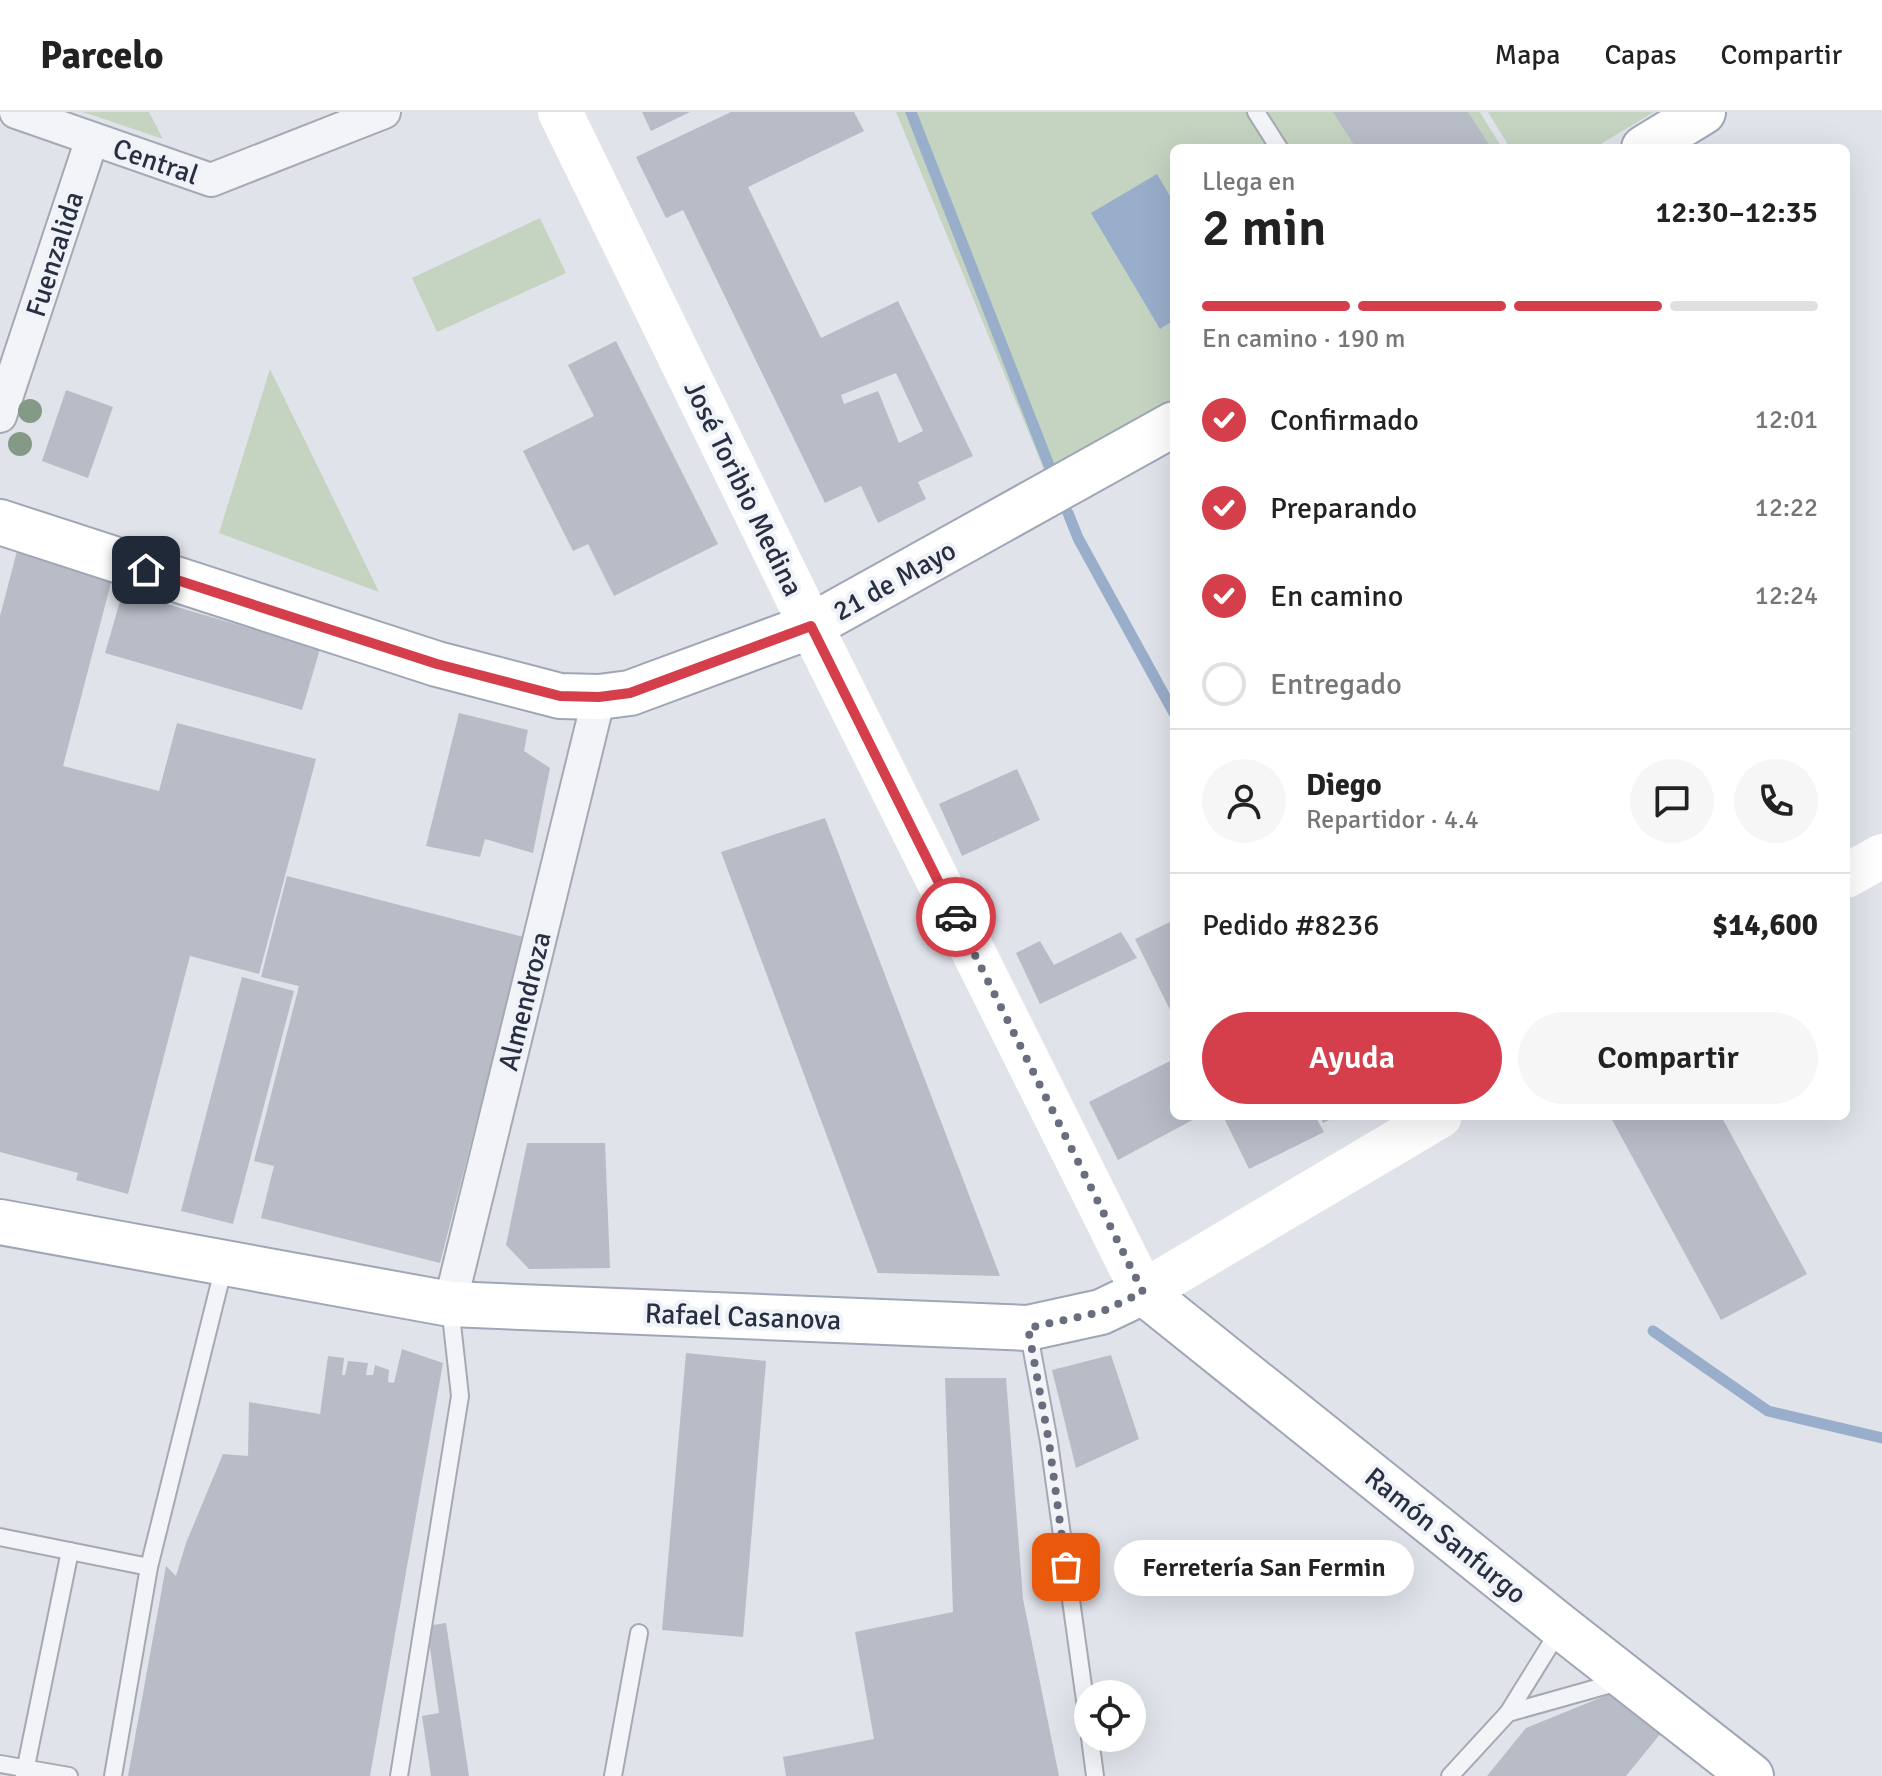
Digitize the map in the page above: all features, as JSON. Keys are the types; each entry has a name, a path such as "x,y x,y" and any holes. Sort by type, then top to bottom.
{"main road":[{"name":"José Toribio Medina","path":"560,112 811,626 1143,1292"},
{"path":"1651,144 1703,112"},
{"name":"21 de Mayo","path":"0,522 437,664 560,696 599,697 630,693 811,626 1170,426"},
{"path":"1850,874 1882,856"},
{"name":"Rafael Casanova","path":"0,1222 450,1304 1028,1328 1101,1312 1143,1292 1433,1120"},
{"name":"Ramón Sanfurgo","path":"1143,1292 1751,1776"}],"street":[{"name":"Central","path":"16,112 211,180 384,112"},
{"name":"Fuenzalida","path":"0,416 92,139"},
{"name":"Almendroza","path":"450,1304 599,697"}],"lane":[{"path":"1256,112 1276,144"},
{"path":"113,1776 149,1567 225,1262"},
{"path":"399,1776 460,1396 450,1304"},
{"path":"1028,1328 1049,1442 1082,1680"},
{"path":"0,1537 149,1567"},
{"path":"25,1772 70,1551"},
{"path":"1450,1776 1508,1713 1561,1627"},
{"path":"613,1776 639,1633"},
{"path":"1508,1713 1627,1679"},
{"path":"1092,1752 1095,1776"},
{"path":"0,1764 25,1772 69,1776"}],"green space":[{"path":"83,112 149,112 163,139"},
{"path":"896,112 1480,112 1500,144 1170,144 1170,404 1047,477"},
{"path":"1488,112 1654,112 1601,144 1508,144"},
{"path":"540,218 566,273 437,332 412,278"},
{"path":"270,369 379,592 219,533"}],"water":[{"path":"1157,174 1170,196 1170,323 1160,329 1091,213"}],"building":[{"path":"642,112 690,112 651,131"},
{"path":"731,112 854,112 864,131 748,187 821,338 898,301 973,456 918,482 926,499 878,523 861,486 825,503 683,210 666,218 636,157","holes":["896,373 923,431 899,443 878,391 844,404 841,395"]},
{"path":"1333,112 1468,112 1488,144 1353,144"},
{"path":"616,341 718,544 614,596 588,544 573,551 523,451 594,416 568,365"},
{"path":"66,390 113,407 88,478 42,461"},
{"path":"17,551 113,575 63,766 159,791 177,723 316,759 259,974 190,956 128,1194 76,1180 78,1173 0,1152 0,616"},
{"path":"123,591 320,649 302,710 105,653"},
{"path":"459,713 528,730 524,751 550,768 533,853 485,839 480,857 426,846"},
{"path":"1017,769 1040,820 962,856 939,804"},
{"path":"825,818 1000,1276 878,1273 721,852"},
{"path":"287,876 524,937 440,1263 261,1218 274,1166 254,1161 299,986 261,977"},
{"path":"1170,922 1170,1010 1135,939"},
{"path":"1121,932 1137,958 1040,1004 1016,953 1040,941 1054,965"},
{"path":"242,977 294,991 233,1224 181,1211"},
{"path":"1170,1061 1170,1120 1193,1120 1118,1160 1089,1102"},
{"path":"1225,1120 1317,1120 1324,1132 1249,1169"},
{"path":"1612,1120 1723,1120 1807,1274 1721,1320"},
{"path":"527,1143 605,1143 610,1268 529,1269 506,1245"},
{"path":"402,1349 443,1363 370,1776 128,1776 166,1566 176,1576 186,1543 223,1454 248,1456 249,1402 320,1414 328,1356 344,1358 342,1375 345,1375 348,1361 368,1363 366,1375 373,1375 375,1365 389,1370 388,1382 394,1383"},
{"path":"686,1353 766,1361 743,1637 662,1630"},
{"path":"1111,1355 1139,1439 1076,1468 1052,1370"},
{"path":"945,1378 1006,1378 1023,1599 1059,1776 786,1776 783,1757 874,1739 855,1632 953,1612"},
{"path":"446,1623 469,1776 431,1776 422,1716 439,1713 427,1626"},
{"path":"1617,1691 1666,1727 1626,1776 1487,1776 1526,1728"}],"waterway":[{"path":"911,112 1052,473"},
{"path":"1068,513 1078,538 1170,706"},
{"path":"1653,1331 1768,1411 1882,1438"}],"way so far":[{"path":"956,917 1143,1292 1101,1312 1028,1328 1049,1442 1066,1567"}],"place":[{"name":"Ferretería San Fermin","path":"1066,1567"}],"route":[{"path":"146,570 437,664 560,696 599,697 630,693 811,626 956,917"}]}
